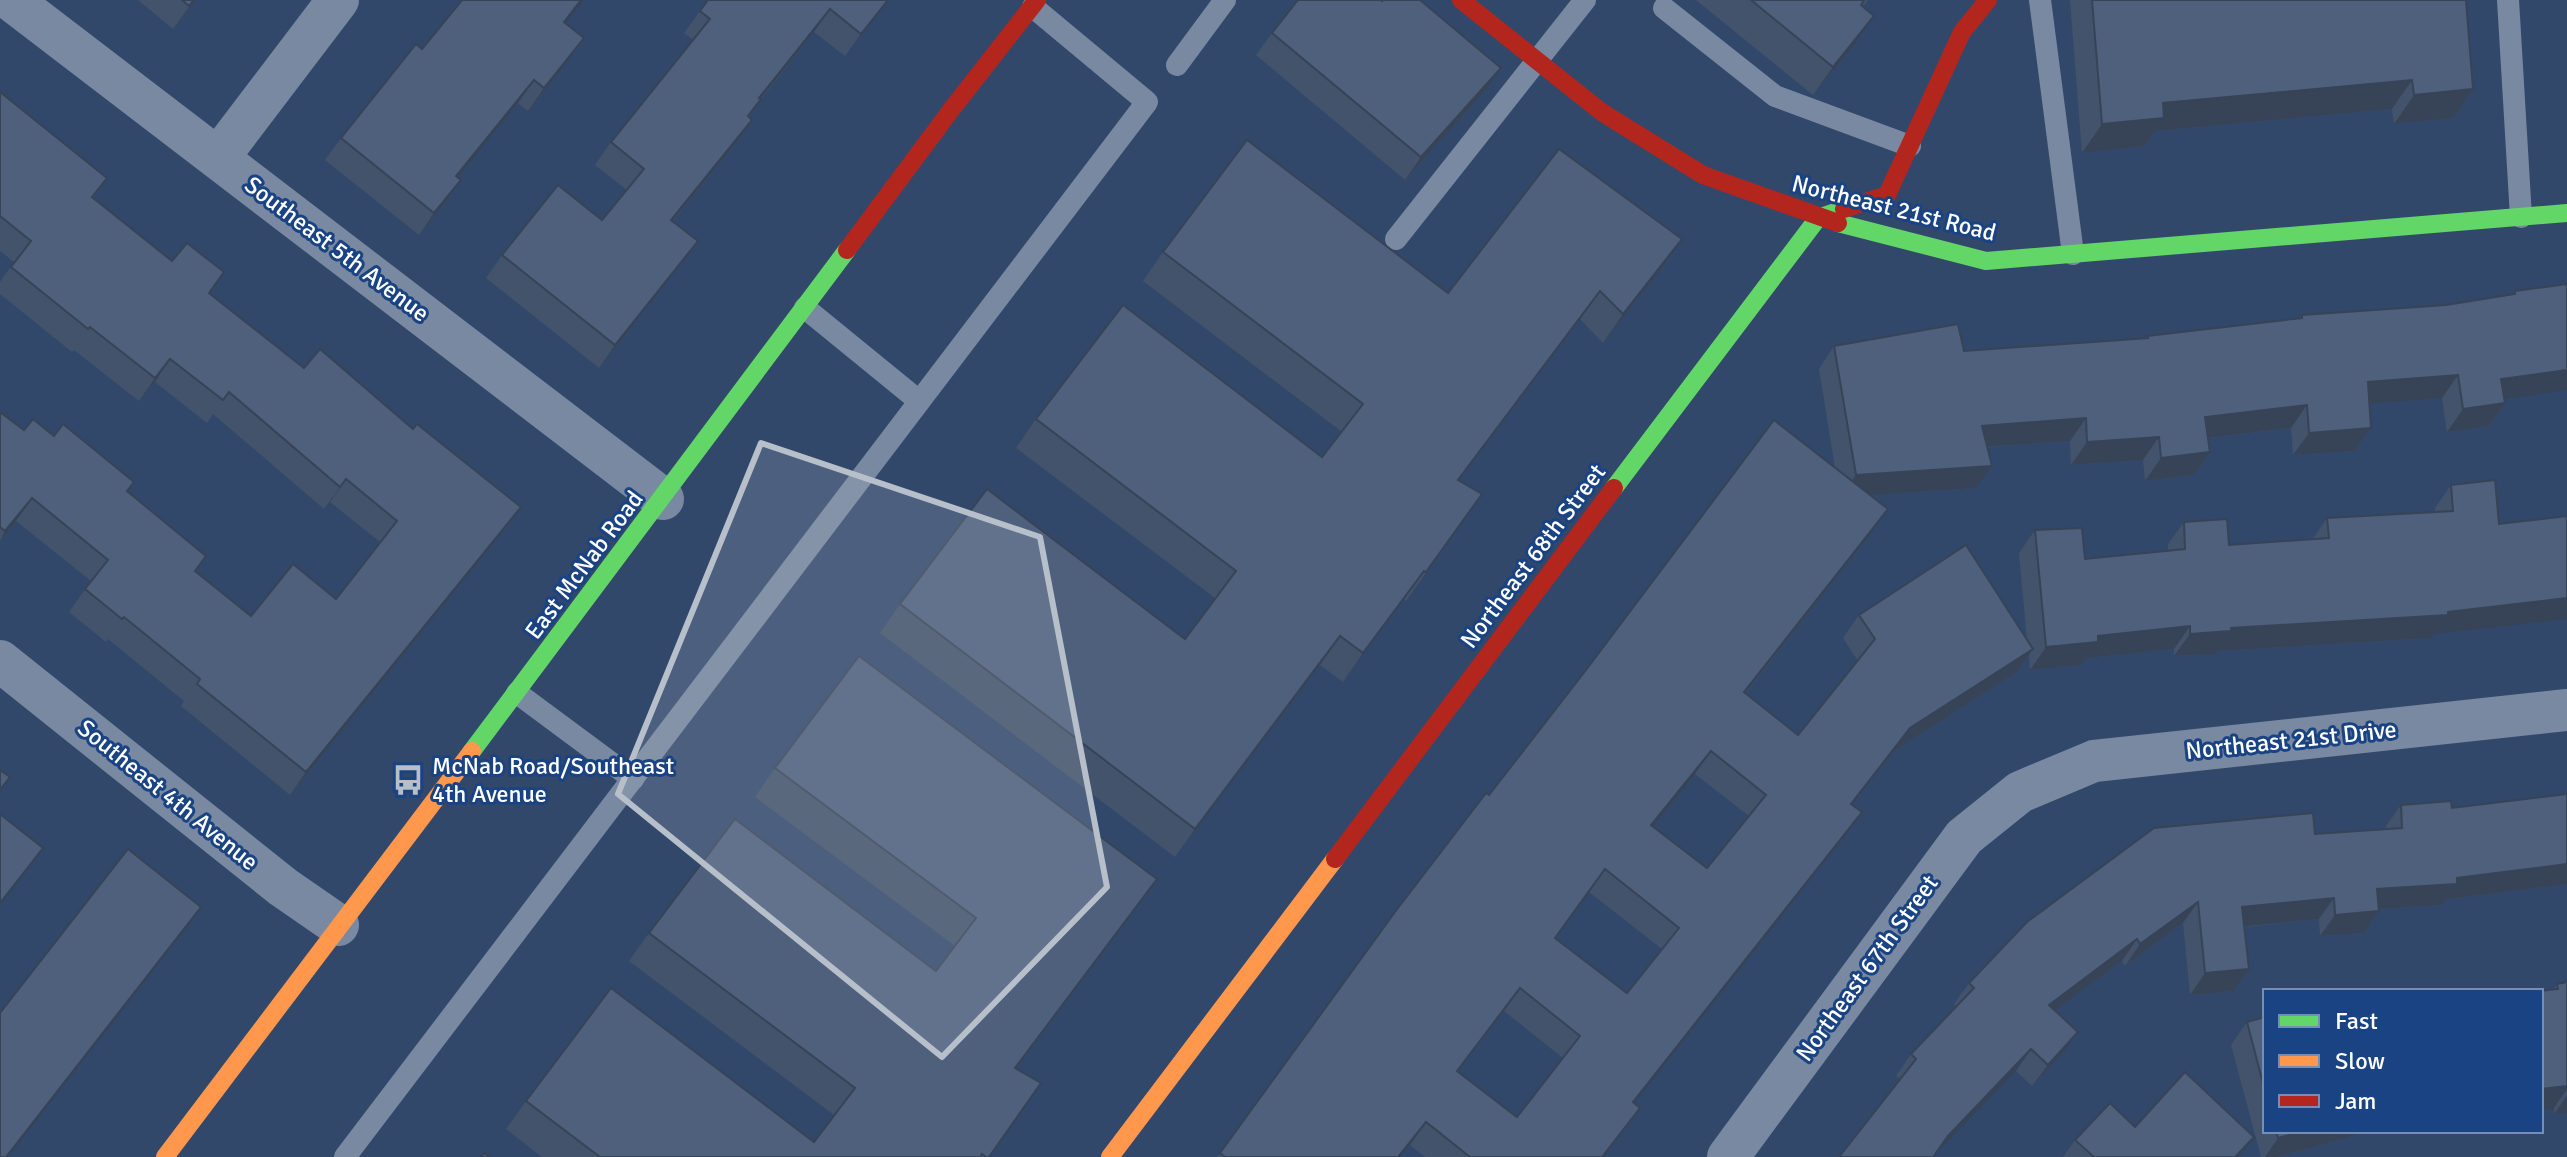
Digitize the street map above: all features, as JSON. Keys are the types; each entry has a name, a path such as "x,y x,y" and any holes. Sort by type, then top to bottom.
{"street":[{"name":"Southeast 5th Avenue","path":"11,0 663,499"},
{"path":"218,158 338,0"},
{"name":"Northeast 21st Road","path":"1461,0 1603,113 1703,175 1818,218 1986,261 2567,213"},
{"path":"1818,218 1887,195 1962,32 1988,0"},
{"name":"East McNab Road","path":"165,1157 663,499 951,110 1035,4"},
{"name":"Northeast 68th Street","path":"1110,1157 1818,218"},
{"name":"Southeast 4th Avenue","path":"0,661 283,887 338,925"},
{"name":"Northeast 21st Drive","path":"2020,792 2094,761 2567,710"},
{"name":"Northeast 67th Street","path":"1728,1157 1964,837 2020,792"}],"lane":[{"path":"1177,65 1225,0"},
{"path":"1396,239 1585,0"},
{"path":"2040,0 2073,254"},
{"path":"2508,0 2521,217"},
{"path":"345,1157 1147,102 1035,4"},
{"path":"1664,8 1775,96 1910,146"},
{"path":"805,308 919,401"},
{"path":"517,693 633,779"}],"highlighted area":[{"path":"761,443 1040,537 1107,887 942,1057 618,794"}],"building":[{"path":"462,0 581,0 564,22 584,38 544,88 534,80 456,176 461,180 434,213 341,138 416,44 422,49"},
{"path":"708,0 888,0 861,34 830,9 759,98 748,116 752,120 671,220 698,241 615,345 502,255 558,185 602,220 644,169 611,142 710,19 700,11"},
{"path":"1298,0 1420,0 1501,68 1421,157 1272,33"},
{"path":"1751,0 1864,0 1861,5 1874,16 1833,67"},
{"path":"2092,0 2466,0 2473,89 2414,95 2412,80 2163,103 2164,118 2102,124"},
{"path":"0,92 107,178 92,197 172,261 187,243 224,272 209,293 304,368 320,349 413,429 417,424 521,507 306,772 197,684 200,679 85,589 108,560 32,498 5,531 0,527 0,412 24,430 33,419 54,436 63,424 134,482 127,491 206,556 195,571 251,616 293,564 336,599 397,521 346,479 340,487 229,392 223,400 170,359 155,378 11,267 31,241 0,216"},
{"path":"1247,140 1448,293 1559,149 1682,239 1623,314 1600,291 1458,480 1482,494 1426,572 1363,653 1340,636 1195,829 900,604 987,489 1185,639 1236,571 1036,419 1123,305 1322,457 1363,404 1163,252"},
{"path":"2567,284 2567,370 2501,379 2505,403 2463,409 2458,375 2368,382 2371,428 2309,433 2307,405 2205,417 2210,452 2161,458 2159,437 2087,442 2086,418 1982,426 1992,466 1856,475 1834,346 1958,324 1964,351 2148,338 2302,318 2302,315 2446,305"},
{"path":"1774,420 1888,509 1744,692 1798,735 1875,639 1859,615 1966,545 2033,649 1910,728 1851,804 1862,812 1633,1102 1640,1108 1602,1157 1470,1157 1426,1122 1398,1157 1225,1157 1220,1153 1395,912 1586,670","holes":["1711,751 1766,795 1707,868 1651,825","1605,869 1679,928 1627,993 1555,938","1520,988 1580,1036 1517,1117 1457,1071"]},
{"path":"2495,480 2499,524 2567,516 2567,598 2448,612 2448,615 2231,628 2231,631 2190,634 2190,626 2098,636 2098,642 2046,647 2035,530 2082,528 2085,559 2185,549 2184,522 2227,519 2229,545 2329,538 2327,518 2453,511 2451,485"},
{"path":"859,656 1157,879 1015,1068 1041,1083 989,1157 982,1154 980,1157 600,1157 526,1101 611,988 814,1142 855,1088 649,933 735,819 936,971 976,918 775,768"},
{"path":"0,770 10,777 0,790"},
{"path":"2567,794 2567,864 2457,878 2457,884 2377,889 2379,911 2335,915 2334,898 2242,907 2249,969 2205,973 2198,902 2140,944 2137,939 2049,1005 2078,1032 2048,1065 2031,1049 1948,1136 1933,1157 1839,1157 1916,1059 1911,1054 1974,988 1969,983 2027,922 2154,828 2313,813 2315,834 2402,828 2401,805 2451,801 2452,808"},
{"path":"0,814 43,848 0,903"},
{"path":"128,849 201,907 6,1157 0,1157 0,1013"},
{"path":"2567,982 2567,1086 2543,1089 2543,991 2558,989 2557,984"},
{"path":"2263,1018 2263,1083 2247,1022"},
{"path":"2185,1072 2254,1137 2235,1157 2094,1157 2075,1140 2110,1103 2135,1127"},
{"path":"2277,1133 2297,1133 2278,1138"}],"traffic: fast":[{"path":"1614,488 1818,218 1844,209"},
{"path":"1838,223 1986,261 2567,213"},
{"path":"472,751 847,250"}],"traffic: slow":[{"path":"165,1157 472,751"},
{"path":"1110,1157 1335,859"}],"traffic: jam":[{"path":"847,250 1037,0"},
{"path":"1461,0 1603,113 1703,175 1838,223"},
{"path":"1844,209 1887,195 1962,32 1988,0"},
{"path":"1335,859 1614,488"}],"place":[{"name":"McNab Road/Southeast 4th Avenue","path":"408,780"}]}
